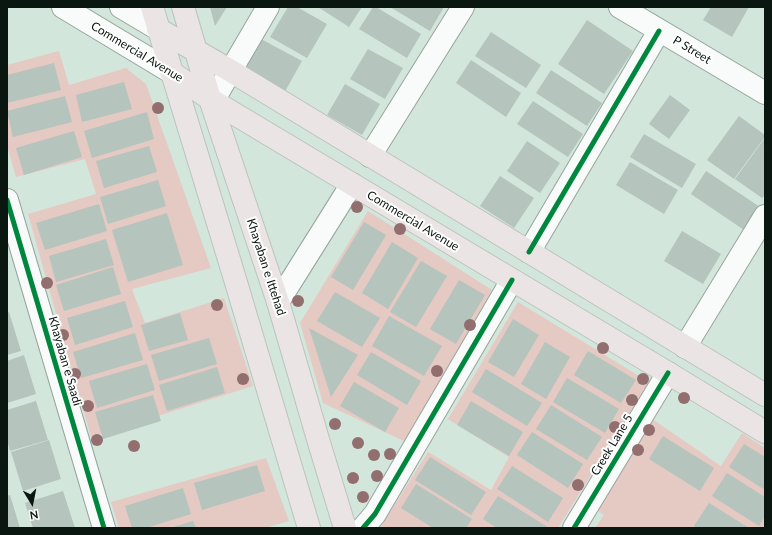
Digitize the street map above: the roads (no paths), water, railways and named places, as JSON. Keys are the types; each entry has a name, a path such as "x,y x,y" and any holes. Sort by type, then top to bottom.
{"main road":[{"path":"152,7 309,528"},
{"name":"Khayaban e Ittehad","path":"183,7 278,302 345,528"},
{"path":"158,29 231,71 765,395"},
{"name":"Commercial Avenue","path":"171,72 212,100 765,432"}],"street":[{"name":"Commercial Avenue","path":"63,7 171,72"},
{"path":"121,7 158,29"},
{"path":"212,100 231,71 268,7"},
{"path":"370,156 463,7"},
{"name":"P Street","path":"620,7 765,93"},
{"path":"529,252 659,30"},
{"path":"278,302 352,184"},
{"name":"Khayaban e Saadi","path":"7,200 104,528"},
{"path":"686,347 765,216"},
{"path":"363,528 375,514 512,280"},
{"name":"Creek Lane 5","path":"574,528 668,373"}]}
